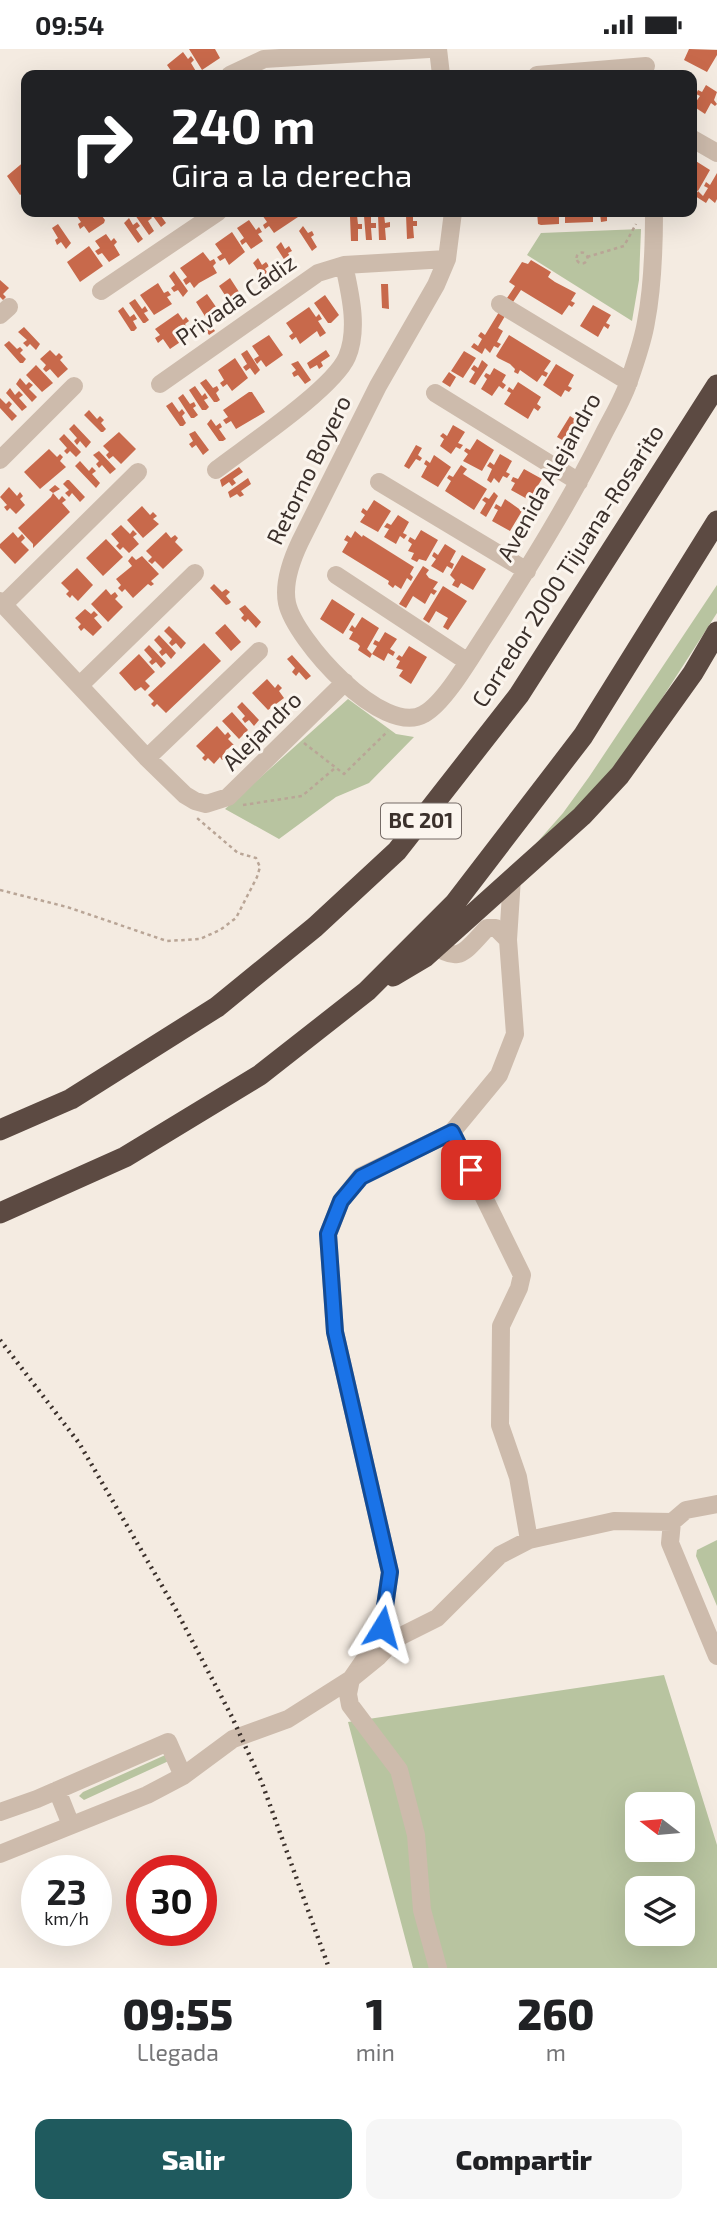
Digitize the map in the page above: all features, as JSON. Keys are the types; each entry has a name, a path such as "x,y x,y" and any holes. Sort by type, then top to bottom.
{"highway":[{"name":"Corredor 2000 Tijuana-Rosarito","path":"0,1130 71,1099 218,1007 315,927 397,851 519,695 717,385"},
{"path":"0,1213 125,1157 260,1075 367,991 425,957 429,941 455,903 583,736 717,521"},
{"path":"429,941 545,852 582,816 620,775 693,673 717,632"}],"street":[{"path":"241,70 264,59 429,49"},
{"path":"438,49 440,70"},
{"path":"582,70 646,63"},
{"path":"697,141 717,153"},
{"path":"101,291 211,217"},
{"name":"Retorno Boyero","path":"400,718 371,704 345,682 299,632 287,601 290,562 378,386 436,285 447,259 452,217"},
{"name":"Avenida Alejandro","path":"400,718 414,719 436,705 468,662 527,571 579,482 629,382 646,323 653,272 654,217"},
{"name":"Privada Cádiz","path":"160,384 318,273 344,265 447,259"},
{"path":"216,470 328,383 347,357 352,341 352,306 344,265"},
{"path":"500,304 629,382"},
{"path":"0,460 74,386"},
{"path":"435,393 579,482"},
{"path":"138,472 1,603 175,786 207,802"},
{"path":"379,482 527,571"},
{"path":"80,685 195,573"},
{"path":"336,575 468,662"},
{"path":"147,758 259,652"},
{"name":"Alejandro","path":"207,802 241,786 345,682"},
{"path":"438,1968 422,1910 416,1835 399,1770 350,1705 348,1694 351,1679 369,1653 382,1627 390,1572 335,1332 328,1234 341,1201 361,1177 452,1132 499,1075 515,1034 508,940 512,878"},
{"path":"429,941 447,954 455,956 466,950 487,928 491,927 508,940"},
{"path":"452,1132 522,1275 519,1288 501,1326 500,1425 518,1477 529,1540"},
{"path":"0,1854 147,1795 183,1776 233,1739 288,1719 351,1679 395,1639 437,1618 500,1555 529,1540 614,1521 672,1522 686,1510 717,1504"},
{"path":"672,1522 670,1543 717,1656"},
{"path":"0,1812 168,1742 183,1776"},
{"path":"57,1790 71,1825"}],"path":[{"path":"587,257 624,246 638,223 648,217"},
{"path":"293,734 344,774 400,718"},
{"path":"0,890 67,907 167,940 200,939 220,930 236,918 260,867 256,858 238,853 198,821 207,802 235,806 302,796 335,768"}],"green space":[{"path":"641,229 639,280 632,321 527,255 541,233"},
{"path":"717,585 717,613 641,731 583,807 503,881 563,813"},
{"path":"348,699 396,734 414,737 369,783 336,797 279,839 225,809"},
{"path":"717,1540 717,1606 696,1556 697,1550"},
{"path":"664,1675 717,1845 717,1968 413,1968 348,1722"},
{"path":"172,1752 173,1759 84,1800 79,1796 83,1792"}],"building":[{"path":"189,49 215,49 220,58 202,70"},
{"path":"689,49 717,50 707,72 684,60"},
{"path":"183,52 188,59 191,56 194,60 191,63 195,70 170,70 167,65"},
{"path":"706,85 717,92 714,100 717,104 715,106 711,103 705,114 697,109 700,96 697,92 702,92"},
{"path":"697,162 710,170 697,191"},
{"path":"21,164 21,194 20,195 7,176"},
{"path":"717,173 715,203 709,198 706,203 697,197 697,193 703,196 708,188 704,186 706,182 710,185"},
{"path":"78,217 103,217 105,220 89,233 84,226 80,229 78,224 81,222"},
{"path":"136,217 152,218 148,221 154,231 149,235"},
{"path":"154,217 162,217 166,223 161,227"},
{"path":"264,217 298,217 274,233 269,226 265,229 263,225 267,222"},
{"path":"350,217 357,217 362,229 358,229 358,241 351,241"},
{"path":"364,217 371,217 371,223 376,223 376,228 371,228 372,240 366,240"},
{"path":"378,217 384,217 385,223 390,222 390,227 385,228 386,240 379,240"},
{"path":"406,217 413,217 413,221 417,221 417,226 413,226 414,238 407,239"},
{"path":"537,217 559,217 559,224 538,224"},
{"path":"565,217 593,217 593,222 565,223"},
{"path":"129,218 133,225 137,222 140,226 136,229 143,239 138,243 124,223"},
{"path":"249,220 256,230 259,227 262,232 258,234 263,241 251,249 246,242 242,245 240,241 244,238 237,228"},
{"path":"58,224 71,243 66,249 61,242 57,245 55,240 58,238 52,228"},
{"path":"303,226 308,233 312,231 314,235 311,237 317,247 312,251 299,231"},
{"path":"232,232 245,252 229,265 225,258 220,261 217,257 222,254 215,244"},
{"path":"106,234 111,241 114,238 117,242 114,245 120,255 109,262 102,253 98,255 95,251 100,248 95,241"},
{"path":"281,242 285,249 289,246 292,251 288,253 294,263 289,267 276,247"},
{"path":"89,246 103,266 80,282 67,262"},
{"path":"203,252 210,261 214,259 216,263 213,266 217,273 194,288 190,282 186,285 183,280 187,277 180,268"},
{"path":"258,258 262,265 266,262 269,266 265,269 272,279 266,283 253,263"},
{"path":"531,260 551,272 548,277 576,293 571,301 575,303 572,307 569,305 562,315 521,290 513,302 507,298 515,286 509,282 522,262 528,264"},
{"path":"174,271 188,291 183,297 178,290 174,292 171,288 175,285 169,276"},
{"path":"230,278 243,298 232,306 219,286"},
{"path":"0,280 9,288 3,294 6,297 3,300 0,297"},
{"path":"158,283 164,293 168,291 171,295 167,297 172,304 154,315 140,295"},
{"path":"381,284 388,284 389,309 382,308"},
{"path":"207,294 221,314 209,322 215,331 209,335 203,326 208,321 196,302"},
{"path":"325,295 339,315 331,323 328,323 314,303"},
{"path":"135,299 142,309 145,306 148,311 144,313 149,320 145,323 129,303"},
{"path":"593,305 611,315 606,323 610,325 608,329 604,326 598,337 580,326"},
{"path":"123,307 130,317 134,314 137,319 133,321 137,328 134,331 131,331 118,311"},
{"path":"309,307 316,317 319,314 322,319 318,321 326,333 320,337 317,331 300,344 296,337 292,340 289,336 293,333 286,323"},
{"path":"499,312 505,316 498,328 503,331 497,342 501,344 498,348 494,346 490,353 485,348 482,354 471,347 474,343 478,346 482,339 478,336 481,332 485,335"},
{"path":"178,313 183,320 186,317 189,321 185,324 192,334 170,349 163,339 158,343 155,338 160,335 155,329"},
{"path":"24,327 40,344 36,350 30,344 27,347 23,343 27,340 18,332"},
{"path":"269,335 283,355 266,367 261,360 257,364 254,359 259,356 252,346"},
{"path":"509,335 551,361 544,371 548,373 546,377 542,375 537,382 520,370 518,374 514,372 515,369 510,364 496,356"},
{"path":"9,341 17,349 20,347 23,350 20,353 26,359 23,363 4,345"},
{"path":"50,350 56,356 59,353 63,357 60,360 68,369 58,378 50,369 46,372 43,369 46,365 40,359"},
{"path":"247,350 260,370 255,375 250,368 246,371 243,367 247,364 241,354"},
{"path":"326,350 330,356 321,362 323,366 319,369 317,365 310,369 307,363"},
{"path":"464,351 476,358 463,378 451,371"},
{"path":"235,358 248,378 232,391 227,384 223,387 220,383 224,380 218,370"},
{"path":"482,360 488,365 475,385 469,382 475,372 471,369 474,365 478,368"},
{"path":"298,361 311,380 305,384 298,375 294,377 292,373 296,370 291,364"},
{"path":"556,364 574,375 568,386 572,388 569,392 565,390 561,397 543,385"},
{"path":"36,365 53,383 42,392 26,375"},
{"path":"494,368 506,375 502,382 506,385 503,389 499,386 492,396 481,389 487,379 484,376 486,373 490,375"},
{"path":"449,372 456,377 450,387 442,382"},
{"path":"20,378 26,385 29,382 33,385 29,389 37,397 32,402 16,384"},
{"path":"206,379 213,388 217,386 219,390 216,393 220,400 217,402 214,402 200,383"},
{"path":"518,382 541,397 537,404 541,407 538,411 534,408 528,419 504,404 511,393 507,391 509,387 513,390"},
{"path":"195,386 202,396 205,393 208,398 204,400 209,407 206,410 202,410 189,390"},
{"path":"10,388 15,395 19,391 23,395 19,398 27,407 22,411 6,393"},
{"path":"252,392 265,412 236,429 231,421 226,424 223,420 228,417 223,410"},
{"path":"183,394 190,404 194,402 196,406 193,408 198,415 194,418 191,418 178,398"},
{"path":"0,398 6,404 9,401 12,404 9,408 17,416 12,421 0,408"},
{"path":"172,402 179,412 182,409 185,413 182,416 186,423 183,426 180,426 166,406"},
{"path":"89,410 97,419 100,416 104,420 101,423 106,429 103,432 84,415"},
{"path":"570,416 582,424 569,444 557,437"},
{"path":"211,419 216,426 220,423 222,427 219,429 226,439 223,441 219,441 207,424"},
{"path":"74,424 91,442 86,448 80,441 77,445 74,441 77,438 69,429"},
{"path":"453,425 465,432 458,443 463,445 460,449 456,447 451,454 440,446 444,439 440,436 443,433 447,436"},
{"path":"195,431 209,450 203,455 196,445 192,448 189,444 193,441 189,434"},
{"path":"119,432 136,449 121,464 113,456 109,459 106,455 109,452 103,446"},
{"path":"64,434 81,452 76,457 70,451 67,454 64,451 67,448 59,439"},
{"path":"477,439 494,450 482,471 463,461 468,454 464,451 466,448 470,450"},
{"path":"416,445 422,448 418,455 422,458 420,461 416,459 409,469 404,466"},
{"path":"49,449 57,457 60,454 63,457 60,461 66,467 40,489 24,472"},
{"path":"99,451 116,469 110,474 102,465 99,468 96,464 99,461 93,455"},
{"path":"500,454 512,461 506,472 510,474 507,478 503,476 499,483 494,478 491,483 487,480 492,469 487,466 490,462 494,465"},
{"path":"434,455 451,467 438,487 421,477 427,466 424,464 426,460 430,463"},
{"path":"80,461 89,471 92,467 96,471 92,474 100,483 96,488 75,466"},
{"path":"461,465 467,469 463,474 487,489 474,510 445,491 451,481 447,478 449,475 453,477"},
{"path":"239,467 243,472 233,479 236,483 232,486 229,482 222,487 220,480"},
{"path":"524,469 542,479 529,500 511,490 515,483 511,481 513,477 518,479"},
{"path":"248,478 251,484 241,491 244,495 240,497 237,494 230,498 228,492"},
{"path":"67,480 85,497 80,502 72,493 69,497 65,493 69,490 63,484"},
{"path":"55,485 60,489 53,493 49,490"},
{"path":"9,487 17,496 20,492 23,496 20,499 25,505 16,514 10,508 7,511 4,507 7,505 0,497"},
{"path":"494,492 498,496 486,517 480,513 486,503 482,500 485,497 489,499"},
{"path":"53,493 59,500 62,496 66,500 62,503 70,512 33,548 33,544 18,528"},
{"path":"505,499 522,511 510,531 492,521 498,510 494,508 496,504 501,507"},
{"path":"374,500 391,511 378,532 360,522 365,515 361,512 363,508 367,511"},
{"path":"142,506 150,515 153,512 157,516 153,519 159,524 143,538 127,520"},
{"path":"398,515 409,522 403,533 407,535 404,539 400,536 396,544 384,537 389,529 384,527 387,523 391,525"},
{"path":"121,525 130,534 133,530 137,534 133,537 139,544 129,553 123,547 120,550 116,546 119,543 111,534"},
{"path":"421,530 438,540 426,561 419,559 417,562 411,559 414,553 408,551 412,544 408,541 410,537 415,540"},
{"path":"355,531 414,567 410,574 413,577 411,581 407,578 401,589 395,585 393,588 388,584 389,581 342,552 348,542 344,540 347,535 351,538"},
{"path":"13,532 18,538 22,534 25,538 21,542 29,550 15,564 0,548 0,544"},
{"path":"166,532 171,538 175,535 178,538 175,542 183,550 163,569 155,561 152,564 148,561 152,557 146,551"},
{"path":"106,539 123,557 103,576 86,558"},
{"path":"445,544 456,551 450,562 454,564 452,569 447,566 443,573 431,566 436,559 432,556 434,552 438,555"},
{"path":"462,555 486,569 473,590 461,583 458,588 452,585 455,580 450,575"},
{"path":"132,556 136,560 142,556 159,574 151,581 154,584 148,584 133,598 125,589 122,592 118,588 121,585 116,579 132,566 128,561"},
{"path":"423,566 429,570 426,574 429,578 438,582 433,589 437,591 434,595 431,593 425,604 413,596 406,608 399,604"},
{"path":"77,568 93,585 78,601 72,595 70,598 66,594 69,591 61,583"},
{"path":"214,584 222,592 226,589 230,592 226,596 231,602 229,604 226,605 210,588"},
{"path":"443,586 467,601 448,630 443,627 448,618 436,611 429,623 423,619"},
{"path":"106,589 111,595 115,592 118,596 115,599 123,607 108,622 91,604"},
{"path":"332,599 355,614 343,634 320,619"},
{"path":"245,605 261,622 256,628 248,619 245,622 241,618 244,615 239,609"},
{"path":"85,609 98,615 94,618 102,627 93,636 84,628 81,631 78,627 81,624 75,618"},
{"path":"362,617 379,628 367,649 372,654 370,658 358,650 360,646 357,643 349,639 353,632 349,630 352,625 355,628"},
{"path":"225,624 241,642 231,651 215,633"},
{"path":"169,626 186,643 181,649 176,643 172,646 169,643 172,639 164,631"},
{"path":"385,632 397,639 390,649 395,652 393,656 388,653 384,661 372,654 377,646 373,644 375,640 379,642"},
{"path":"159,635 176,653 171,659 166,653 162,656 159,652 162,649 154,640"},
{"path":"204,643 221,661 166,713 157,704 154,707 151,704 154,701 148,695"},
{"path":"149,645 166,663 161,668 156,662 152,665 149,662 152,659 144,650"},
{"path":"409,646 427,657 411,684 399,676 403,670 396,668 400,661 396,659 399,655 402,657"},
{"path":"139,654 155,672 145,681 150,686 145,691 141,687 135,691 119,673"},
{"path":"292,655 311,676 306,680 299,672 296,676 292,672 295,668 287,659"},
{"path":"267,679 275,688 278,684 282,688 279,691 284,698 268,710 252,693"},
{"path":"242,702 259,720 254,726 249,720 245,723 242,719 245,716 237,707"},
{"path":"232,712 248,730 239,739 222,721"},
{"path":"217,726 225,735 228,732 231,736 228,739 234,745 226,750 226,757 222,760 220,757 214,764 208,758 205,761 202,758 205,755 196,746"}],"railway":[{"path":"0,1340 79,1443 176,1610 232,1717 262,1783 329,1968"}],"route":[{"path":"382,1627 390,1572 335,1332 328,1234 341,1201 361,1177 452,1132 471,1170"}]}
